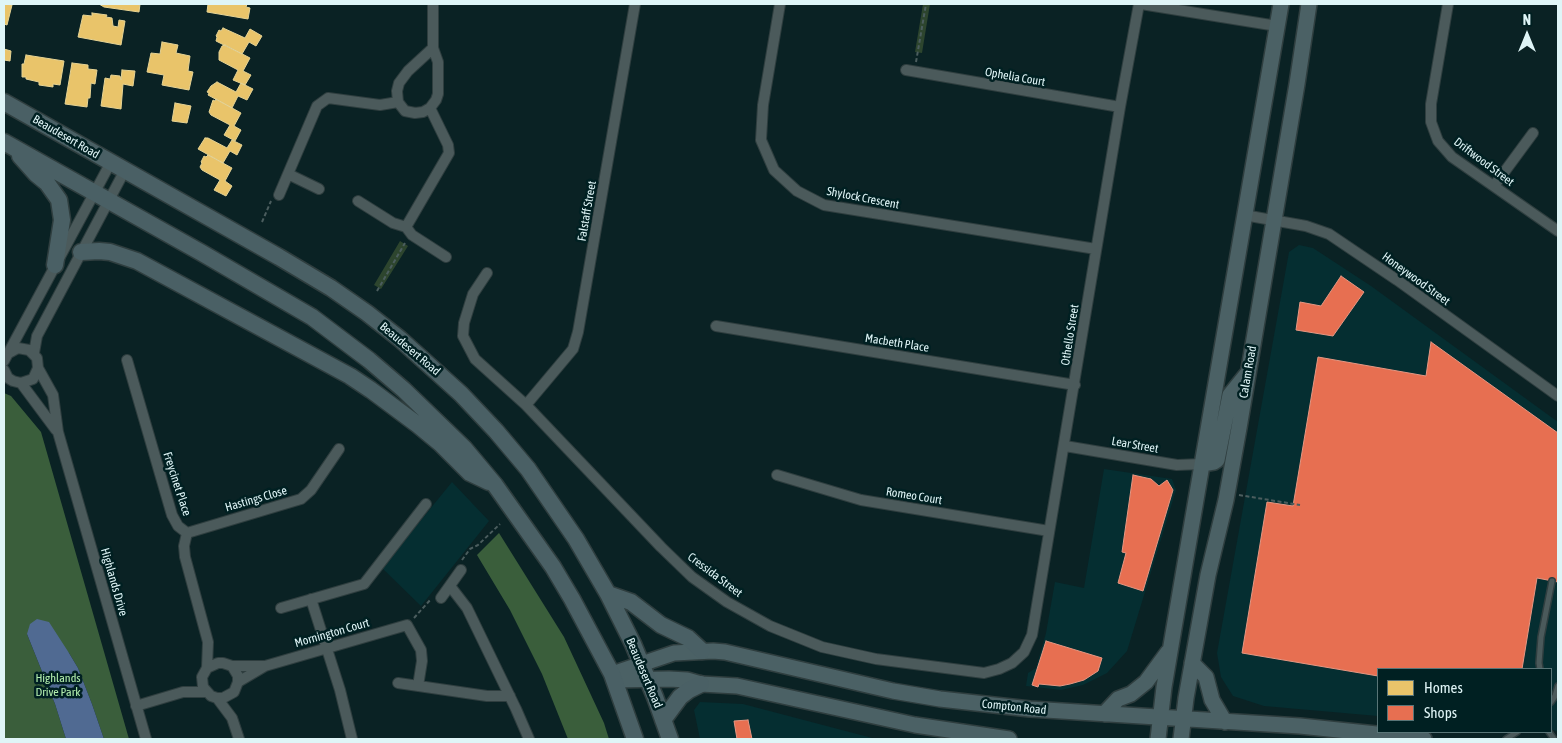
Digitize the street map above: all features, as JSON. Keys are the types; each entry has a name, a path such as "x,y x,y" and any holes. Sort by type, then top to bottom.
{"highway":[{"name":"Beaudesert Road","path":"4,102 331,288 367,313 432,367 496,431 528,469 576,538 608,594 644,671 670,739"},
{"path":"8,144 279,297 335,334 404,390 464,448 495,485 553,567 613,677 635,739"},
{"path":"8,144 47,183 59,200 62,220 55,265"},
{"path":"81,252 110,252 137,261 350,376 426,431 470,473 495,485"},
{"path":"608,594 631,602 661,625 688,638 702,651"},
{"path":"663,720 680,697 701,684"}],"main road":[{"path":"1158,739 1170,649 1281,4"},
{"name":"Calam Road","path":"1181,739 1208,575 1227,493 1248,373 1309,4"},
{"path":"1202,464 1214,462 1218,457 1230,395 1248,373"},
{"path":"1104,714 1118,699 1130,694 1146,682 1170,649"},
{"name":"Compton Road","path":"613,677 644,671 674,653 725,652 885,689 940,699 1030,709 1300,726 1424,739"},
{"path":"1192,663 1206,677 1212,700 1225,722"},
{"name":"Compton Road","path":"644,671 701,684 717,684 757,690 915,725 1009,739"}],"street":[{"path":"433,4 433,48 438,62 438,94 430,108 423,112 405,111 398,102 397,91 400,83 408,71 433,48"},
{"name":"Falstaff Street","path":"526,405 573,349 578,332 635,4"},
{"name":"Shylock Crescent","path":"780,4 763,105 762,140 774,170 797,191 824,205 1096,250"},
{"path":"1140,4 1277,26"},
{"name":"Othello Street","path":"1012,663 1024,652 1032,635 1120,108 1140,4"},
{"name":"Driftwood Street","path":"1448,4 1431,104 1431,122 1438,141 1452,157 1558,231"},
{"name":"Ophelia Court","path":"910,71 1120,108"},
{"path":"279,195 317,106 328,98 380,105 398,102"},
{"path":"409,231 450,153 430,108"},
{"path":"1494,186 1533,133"},
{"path":"5,357 18,348 34,353 37,336 81,252 102,196 118,166"},
{"path":"5,357 55,265 102,196 118,166"},
{"path":"288,174 319,189"},
{"path":"358,201 409,231 446,256"},
{"name":"Honeywood Street","path":"1244,215 1314,228 1329,234 1397,280 1558,396"},
{"name":"Cressida Street","path":"487,273 473,294 462,336 475,359 526,405 692,577 727,602 770,626 822,646 876,659 984,672 999,669 1012,663"},
{"name":"Macbeth Place","path":"716,326 1075,385"},
{"name":"Highlands Drive","path":"34,353 38,368 52,395 58,432 146,739"},
{"name":"Freycinet Place","path":"127,360 172,516 178,526 187,533 184,546 185,557 208,642 205,672"},
{"path":"13,381 32,379 38,368"},
{"name":"Highlands Drive","path":"4,370 8,378 13,381 58,432"},
{"name":"Lear Street","path":"1065,446 1177,465 1202,464"},
{"name":"Hastings Close","path":"187,533 301,499 311,490 339,449"},
{"name":"Romeo Court","path":"777,475 861,500 1049,531"},
{"path":"281,608 364,584 426,504"},
{"path":"441,598 461,570"},
{"path":"450,586 467,608 529,739"},
{"path":"311,599 352,739"},
{"name":"Mornington Court","path":"236,687 265,666 407,625 421,650 422,661 418,686"},
{"name":"Freycinet Place","path":"208,642 228,664"},
{"path":"183,692 212,664 228,664 238,676 232,718"},
{"name":"Mornington Court","path":"228,664 265,666"},
{"path":"205,672 202,682 206,692"},
{"path":"398,683 487,696 510,696"},
{"path":"217,698 224,698 236,687"},
{"path":"136,706 183,692 206,692 217,698 232,718 238,739"}],"lane":[{"path":"1540,668 1541,637 1552,581"},
{"path":"1552,701 1556,696 1558,686"}],"path":[{"path":"910,71 926,4"},
{"path":"262,222 273,197 279,195"},
{"path":"377,291 406,242 409,231"},
{"path":"1239,495 1300,505"}],"shaded area":[{"path":"1299,245 1313,248 1371,286 1558,422 1558,731 1552,730 1552,668 1377,668 1377,716 1264,706 1233,696 1221,677 1217,653 1289,252"},
{"path":"1104,469 1172,479 1176,490 1127,651 1107,673 1083,685 1061,690 1026,686 1028,673 1036,668 1046,633 1055,582 1084,588"},
{"path":"452,482 489,521 421,606 382,568"},
{"path":"700,702 743,704 876,739 700,739 694,710"}],"green space":[{"path":"923,4 930,4 922,53 915,52"},
{"path":"400,241 408,246 381,289 374,285"},
{"name":"Highlands Drive Park","path":"4,393 11,396 41,432 129,739 104,739 78,668 69,653 27,634 55,704 66,739 4,739"},
{"path":"499,533 564,637 604,723 609,739 568,739 542,674 510,610 477,555"}],"water":[{"path":"37,619 49,622 78,668 104,739 66,739 55,704 27,634 30,624"}],"building: Homes":[{"path":"4,4 12,5 7,25 4,24"},
{"path":"99,4 140,4 139,12 104,7"},
{"path":"208,4 247,4 246,7 250,8 248,19 207,12"},
{"path":"92,13 107,15 106,17 112,18 113,26 118,27 119,20 125,21 121,45 78,37 83,15 92,16"},
{"path":"223,28 245,38 250,29 262,36 256,46 249,42 242,54 216,41 219,30 221,31"},
{"path":"162,42 178,45 176,53 190,56 188,71 193,72 189,90 162,85 164,75 147,72 151,53 160,54"},
{"path":"225,45 250,58 243,71 251,75 245,85 233,80 238,70 219,60 219,52 222,46"},
{"path":"4,49 11,51 10,61 4,60"},
{"path":"26,55 64,61 60,85 53,84 53,87 39,85 39,82 22,77 22,64 24,64"},
{"path":"72,63 88,65 88,69 97,70 95,84 91,83 87,107 65,104"},
{"path":"122,70 135,71 133,86 123,84 121,109 101,106 105,78 110,79 111,75 120,76 121,80"},
{"path":"217,82 236,92 241,83 253,89 247,100 238,96 232,108 208,95 209,93 207,92 211,86"},
{"path":"216,99 241,113 234,126 241,130 235,141 224,135 230,125 209,112 213,100 215,101"},
{"path":"175,103 191,106 187,123 172,121"},
{"path":"205,138 227,148 232,140 242,145 237,155 230,151 223,163 198,149"},
{"path":"208,155 232,168 225,181 232,186 226,196 214,190 220,180 200,167 204,156"}],"building: Shops":[{"path":"1341,276 1364,292 1333,336 1296,330 1300,302 1321,306"},
{"path":"1431,342 1558,433 1558,582 1537,578 1522,668 1377,668 1377,676 1242,653 1267,502 1293,506 1318,357 1426,376"},
{"path":"1133,475 1151,479 1159,486 1167,480 1173,490 1143,591 1118,583 1126,553 1122,552"},
{"path":"1046,641 1102,658 1098,671 1084,680 1070,684 1060,686 1039,684 1038,687 1032,685"},
{"path":"748,720 752,739 737,739 734,721"}]}
